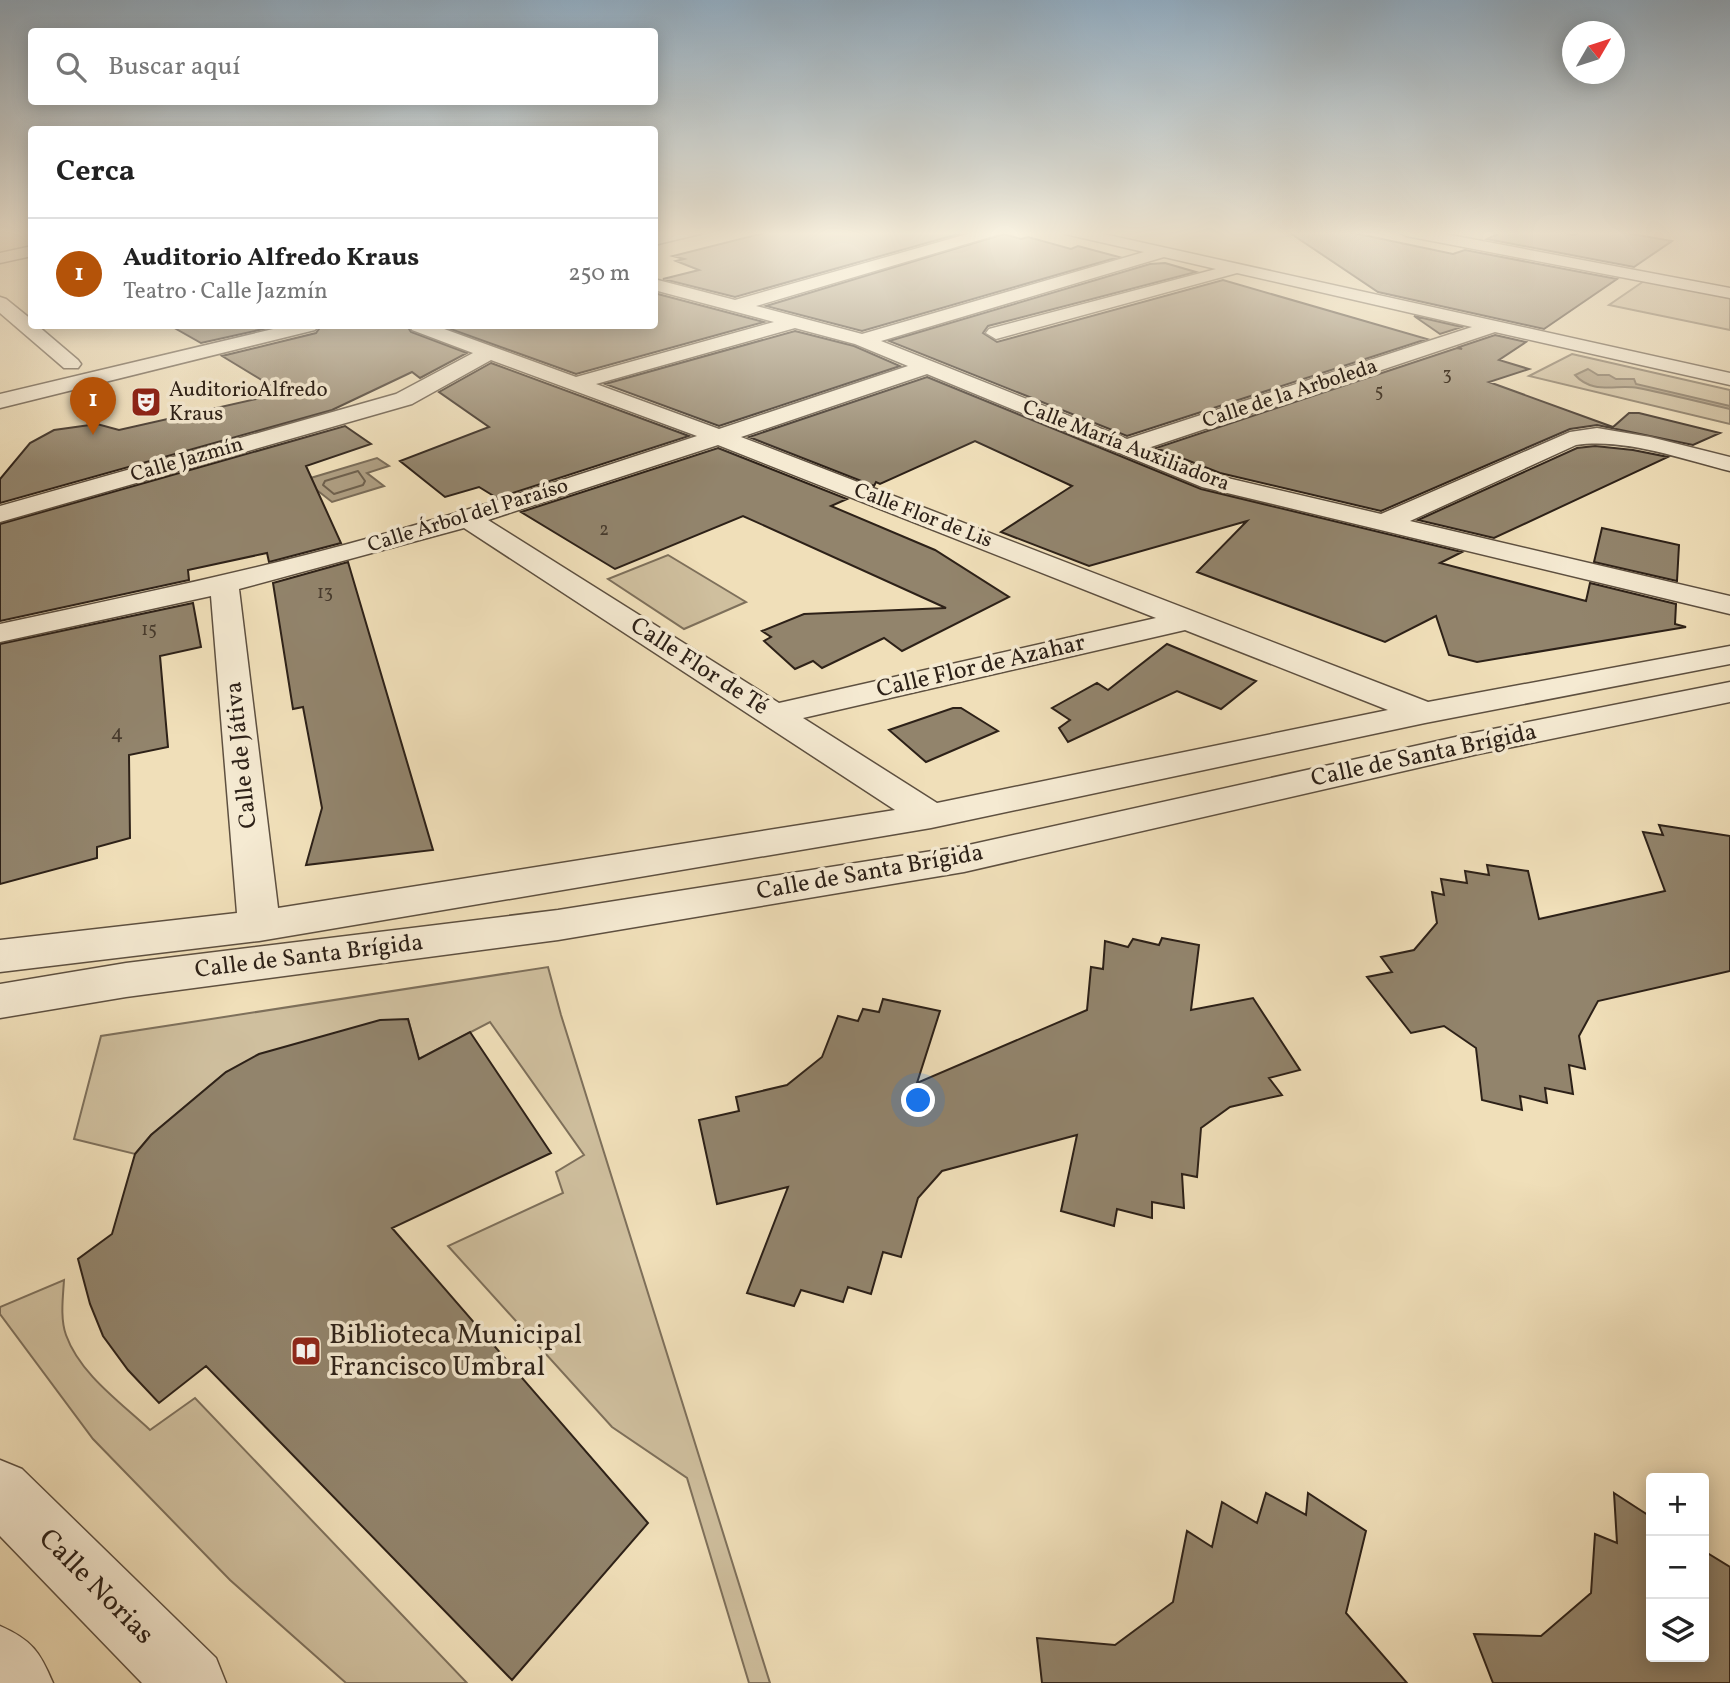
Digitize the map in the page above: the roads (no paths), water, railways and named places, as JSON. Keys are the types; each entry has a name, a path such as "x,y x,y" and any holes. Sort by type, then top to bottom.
{"street":[{"path":"8,310 28,327"},
{"name":"Calle María Auxiliadora","path":"755,310 862,340 1211,482 1730,605"},
{"path":"862,340 965,310"},
{"path":"996,333 1083,310"},
{"path":"1421,310 1730,379"},
{"path":"1461,310 1730,369"},
{"path":"576,383 797,321"},
{"name":"Calle de la Arboleda","path":"1125,448 1494,326"},
{"path":"30,329 71,364"},
{"path":"0,382 222,329"},
{"path":"0,401 296,329"},
{"name":"Calle Flor de Lis","path":"427,329 717,436 1425,713"},
{"name":"Calle Jazmín","path":"0,514 404,398 488,353"},
{"name":"Calle Árbol del Paraíso","path":"0,633 224,584 360,550 467,518 926,367"},
{"path":"8,424 25,395"},
{"path":"1382,524 1570,439 1597,435 1650,444 1730,464"},
{"name":"Calle Flor de Té","path":"467,518 931,816"},
{"name":"Calle de Játiva","path":"224,584 259,926"},
{"name":"Calle Flor de Azahar","path":"773,715 1188,620"},
{"name":"Calle de Santa Brígida","path":"0,956 259,926 931,816 1425,713 1730,656"},
{"name":"Calle de Santa Brígida","path":"0,1001 127,980 558,925 964,859 1478,743 1730,691"},
{"name":"Calle Norias","path":"0,1491 191,1683"},
{"path":"0,1661 18,1683"}],"water":[{"path":"1588,369 1598,375 1634,379 1636,384 1730,406 1730,409 1638,388 1589,385 1575,375"},
{"path":"377,458 389,466 367,473 384,486 332,502 304,480"}],"place":[{"name":"AuditorioAlfredo Kraus","path":"146,402"},
{"name":"Auditorio Alfredo Kraus","path":"93,435"},
{"name":"Biblioteca Municipal Francisco Umbral","path":"306,1351"}]}
